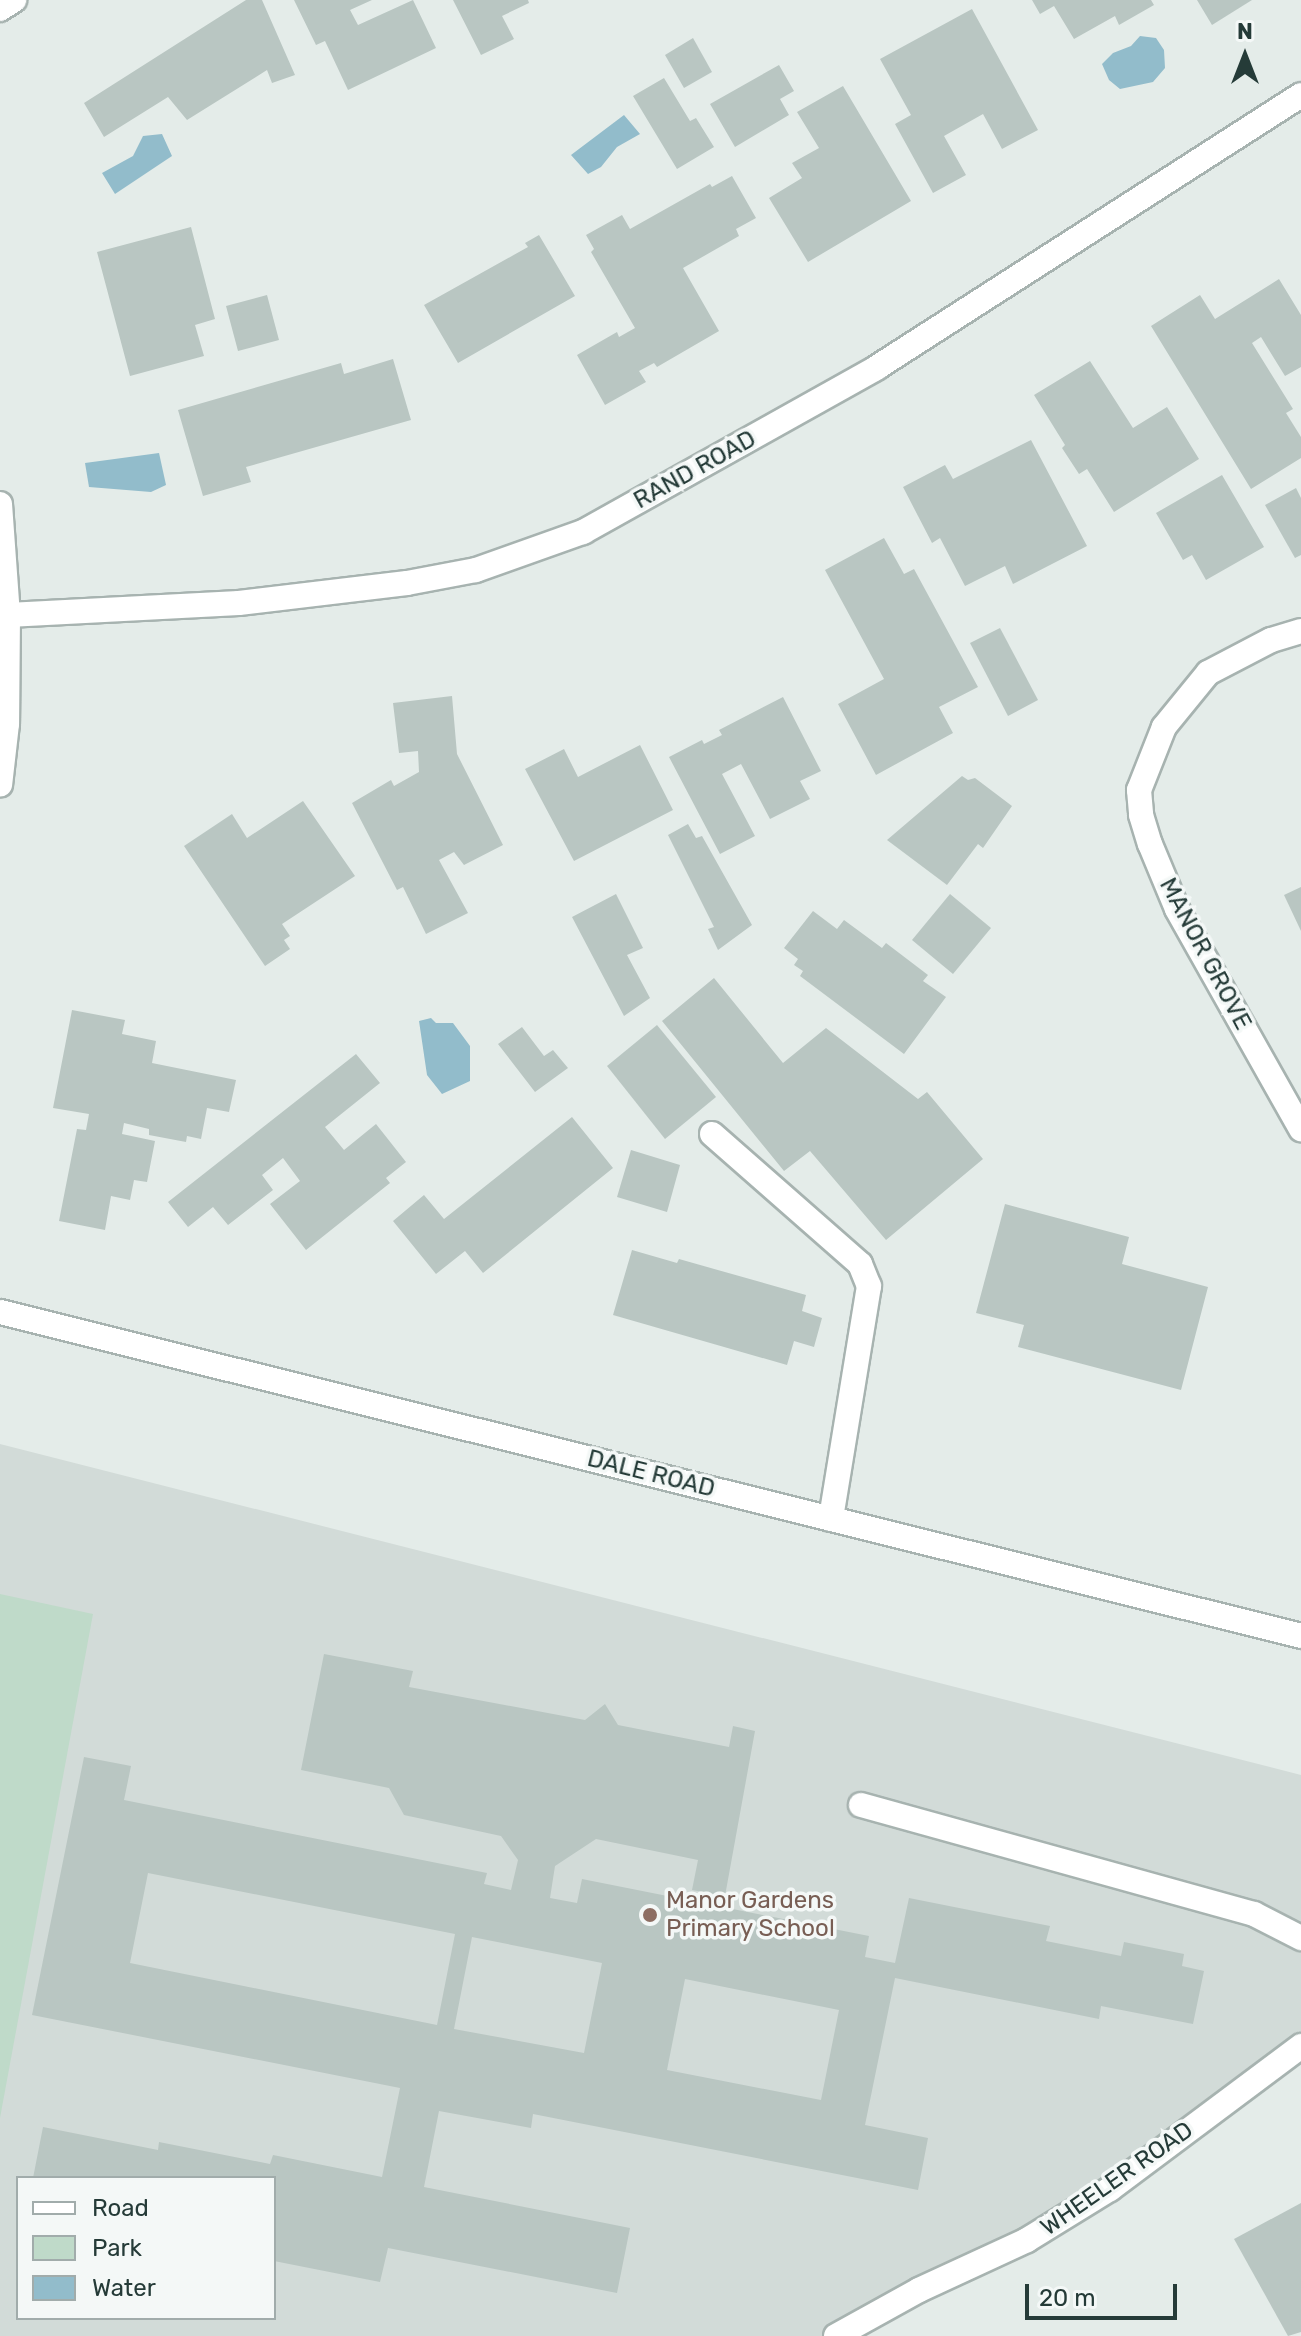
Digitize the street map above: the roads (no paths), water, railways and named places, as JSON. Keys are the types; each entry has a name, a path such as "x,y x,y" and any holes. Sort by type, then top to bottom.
{"street":[{"path":"0,9 14,0"},
{"name":"RAND ROAD","path":"8,615 239,603 407,583 476,570 583,532 876,368 1301,95"},
{"path":"0,504 8,615 7,724 0,785"},
{"name":"MANOR GROVE","path":"1301,631 1271,640 1208,673 1164,727 1139,790 1141,815 1150,844 1177,909 1301,1129"},
{"path":"712,1134 860,1264 869,1286 831,1519"},
{"name":"DALE ROAD","path":"0,1312 1301,1636"},
{"path":"861,1805 1254,1914 1301,1938"},
{"name":"WHEELER ROAD","path":"836,2336 919,2290 1027,2240 1110,2189 1301,2046"}],"water":[{"path":"1140,36 1156,38 1164,50 1165,68 1153,82 1120,89 1109,80 1102,64 1113,53 1131,46"},
{"path":"624,115 640,134 617,147 601,167 588,174 571,155"},
{"path":"162,134 172,156 115,194 102,173 133,156 143,136"},
{"path":"159,453 166,485 151,492 89,487 85,463"},
{"path":"431,1018 436,1023 453,1023 470,1046 470,1081 442,1094 427,1075 419,1021"}],"place":[{"name":"Manor Gardens Primary School","path":"650,1915"}]}
